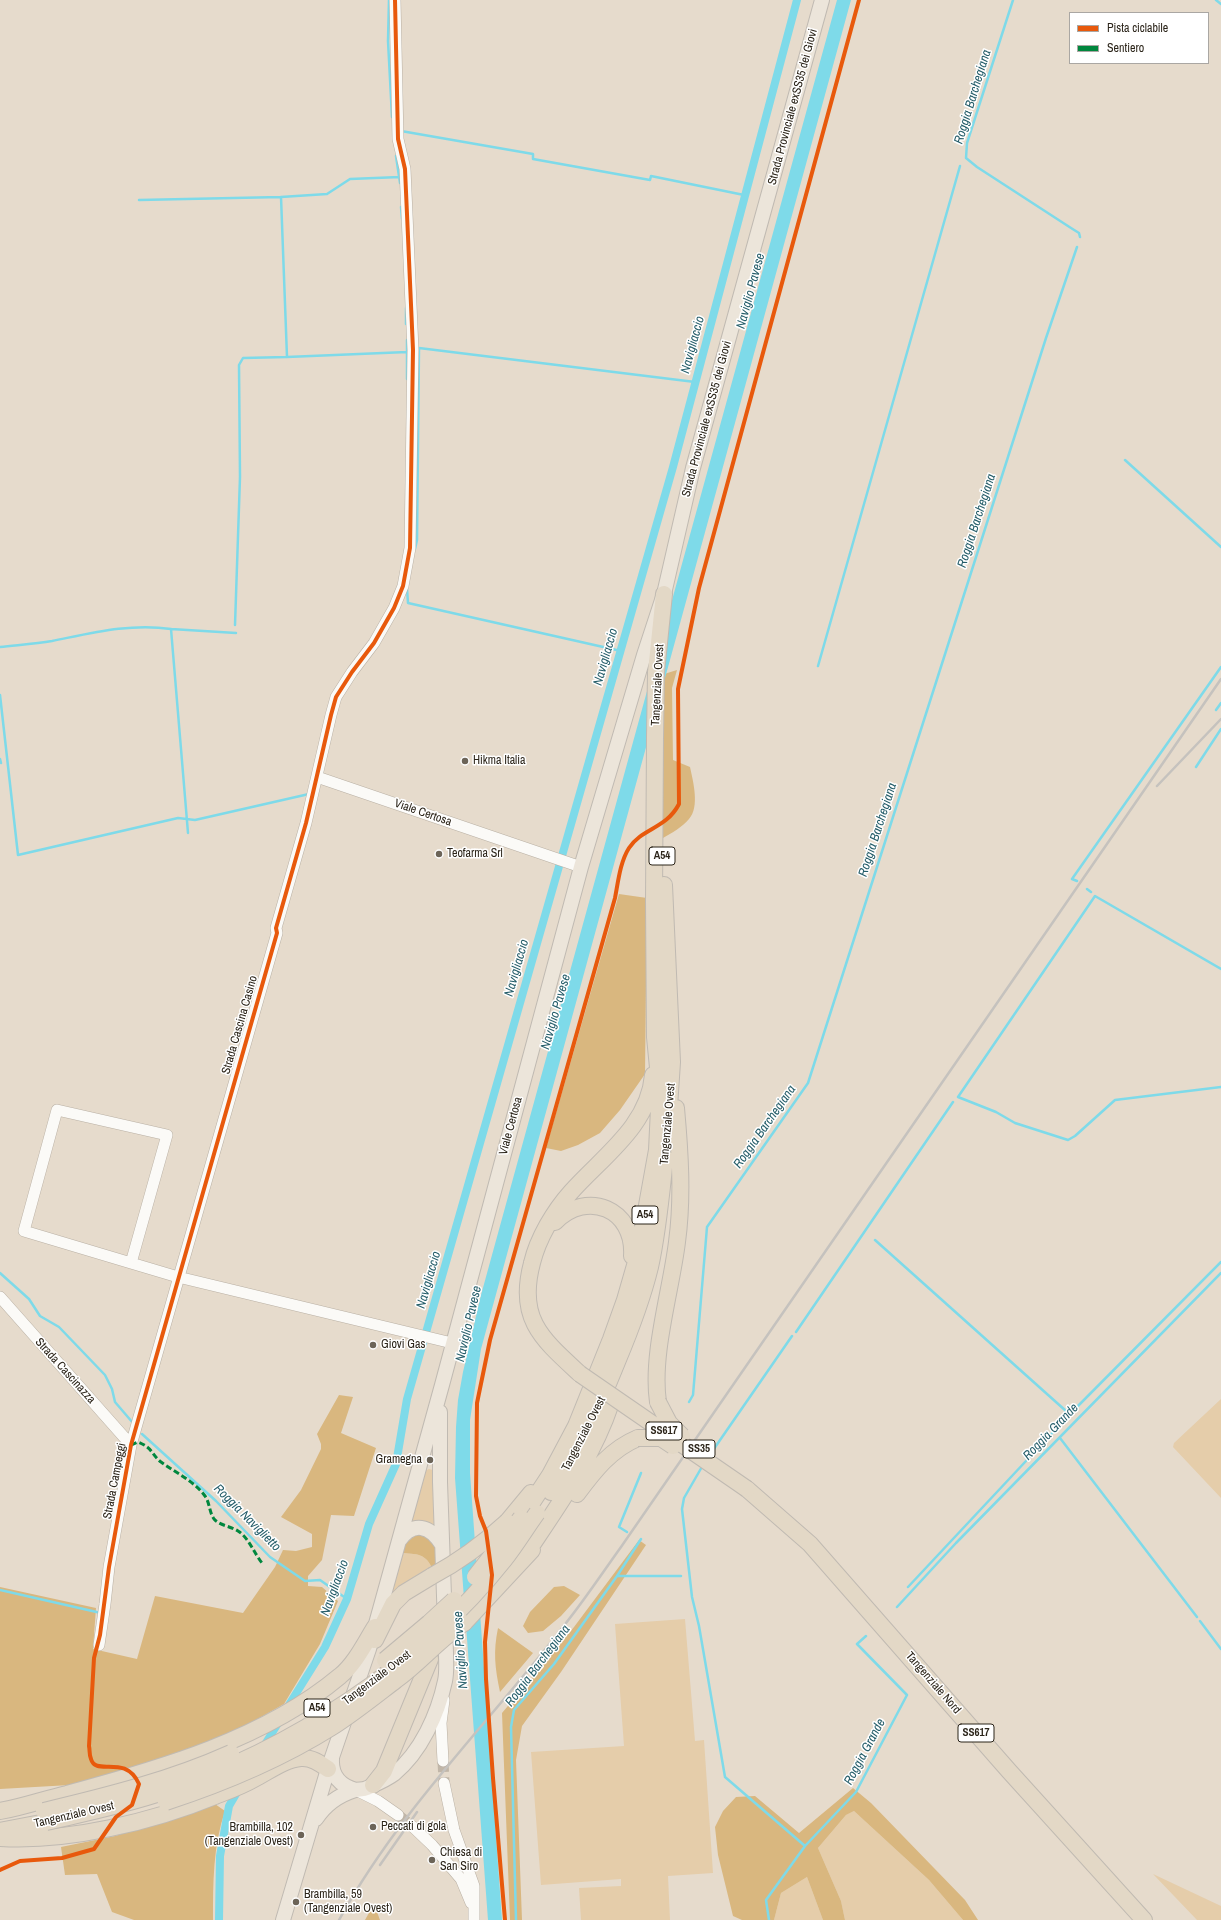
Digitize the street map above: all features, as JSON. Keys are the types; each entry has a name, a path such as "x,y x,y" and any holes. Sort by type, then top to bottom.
{"highway":[{"name":"Strada Provinciale exSS35 dei Giovi","path":"660,633 664,594"},
{"name":"Tangenziale Ovest","path":"4,1833 46,1825 163,1792 212,1774 307,1728 366,1689 437,1631 473,1595 504,1560 533,1510 576,1426 625,1300 638,1254 657,1150 660,1088 656,1037 654,901 656,672 660,633"},
{"name":"Tangenziale Ovest","path":"533,1510 571,1462 598,1408 635,1318 650,1268 659,1218 672,1062 655,738"},
{"path":"539,1243 560,1205 571,1191 623,1139 639,1117 652,1085 656,1037"},
{"name":"SS35","path":"672,1062 681,1152 678,1241 658,1360 656,1385 658,1402 669,1423 680,1434 751,1492"},
{"name":"SS617","path":"611,1339 629,1274 632,1255 630,1236 622,1221 612,1212 600,1207 578,1207 561,1216 539,1243 527,1280 529,1311 542,1336 580,1374 751,1492"},
{"path":"524,1557 575,1482 598,1438 615,1390 635,1318"},
{"path":"373,1785 384,1771 430,1659 551,1529 599,1466 623,1444 638,1438 661,1438 751,1492"},
{"path":"370,1649 393,1604 404,1593 454,1564 483,1544 507,1522 535,1489 562,1452"},
{"name":"Tangenziale Nord","path":"751,1492 810,1544 1009,1771 1144,1920"},
{"path":"46,1825 149,1808 197,1792 272,1760 332,1727 398,1679 453,1630 464,1623"},
{"path":"0,1811 122,1780 177,1762 257,1729 314,1696 342,1675 357,1656 375,1627"},
{"path":"46,1825 104,1829 181,1809 252,1780 292,1760 309,1758 331,1767"},
{"name":"Tangenziale Ovest","path":"0,1817 46,1825"}],"main road":[{"name":"Strada Provinciale exSS35 dei Giovi","path":"664,594 693,468 822,0"},
{"name":"Viale Certosa","path":"442,1385 577,866 664,594"},
{"path":"283,1920 310,1830 370,1649 442,1385"},
{"path":"310,1830 326,1805 356,1790 364,1789 373,1785 394,1773 415,1751 429,1728 446,1680 440,1432 442,1385"},
{"path":"398,1543 409,1531 422,1528 432,1532 442,1544"},
{"path":"331,1767 339,1783 347,1788 356,1790"}],"street":[{"name":"Strada Cascina Casino","path":"178,1277 277,933 276,928 295,864 317,777 330,715 336,697 352,672 374,643 394,608 403,586 410,548 413,350 405,169 398,138 395,0"},
{"name":"Viale Certosa","path":"317,777 577,866"},
{"path":"131,1263 167,1135 56,1110 24,1231 131,1263 178,1277 452,1344"},
{"name":"Strada Campeggi","path":"99,1645 109,1567 131,1445 178,1277"},
{"name":"Strada Cascinazza","path":"0,1296 131,1445"},
{"path":"443,1761 442,1722 446,1680"},
{"path":"444,1783 454,1830 474,1886 473,1915"},
{"path":"356,1790 378,1801 398,1815"},
{"path":"412,1826 432,1844 461,1878 473,1915"}],"shaded area":[{"path":"677,670 672,688 673,760 690,767 695,801 692,814 689,819 663,838 661,675"},
{"path":"619,894 647,898 645,1074 620,1110 600,1133 578,1145 561,1151 546,1148"},
{"path":"339,1395 353,1397 341,1433 376,1448 354,1516 331,1515 322,1560 308,1576 308,1586 322,1587 338,1601 320,1644 284,1704 233,1733 165,1758 70,1785 0,1789 0,1587 96,1608 93,1649 137,1659 155,1596 243,1613 275,1567 283,1550 296,1551 312,1547 312,1534 281,1517 301,1490 321,1449 321,1444 317,1434"},
{"path":"1221,1399 1221,1498 1173,1447 1174,1443"},
{"path":"429,1469 433,1470 435,1526 408,1524 424,1471"},
{"path":"416,1535 426,1535 438,1548 439,1567 433,1570 424,1557 416,1554 400,1553 405,1544"},
{"path":"639,1540 646,1545 561,1672 522,1726 516,1760 522,1920 510,1920 502,1713 574,1627"},
{"path":"400,1553 416,1554 424,1557 433,1570 388,1605"},
{"path":"564,1586 580,1595 561,1616 543,1631 528,1633 523,1626 530,1612 554,1587"},
{"path":"685,1619 695,1741 704,1740 713,1873 668,1876 670,1920 581,1920 579,1888 621,1886 621,1879 541,1885 531,1752 624,1746 615,1624"},
{"path":"498,1628 533,1653 500,1692 495,1660"},
{"path":"853,1788 871,1803 965,1900 978,1920 963,1920 929,1880 854,1811 846,1815 818,1848 841,1901 845,1920 823,1920 807,1877 781,1893 774,1920 742,1920 733,1916 718,1855 715,1827 723,1811 736,1797 755,1796 799,1833"},
{"path":"215,1804 225,1811 216,1851 213,1920 134,1920 112,1912 97,1874 65,1875 61,1847 115,1836"},
{"path":"854,1811 929,1880 963,1920 845,1920 841,1901 818,1848 846,1815"},
{"path":"1153,1874 1221,1906 1221,1920 1197,1920"},
{"path":"807,1877 823,1920 774,1920 781,1893"},
{"path":"374,1904 380,1920 365,1920"}],"water":[{"path":"837,0 851,0 481,1349 470,1420 470,1473 502,1920 488,1920 455,1478 458,1400 463,1372 481,1295"}],"waterway":[{"path":"389,0 388,41 392,117"},
{"name":"Navigliaccio","path":"287,1708 325,1647 347,1599 369,1524 396,1464 407,1399 673,467 797,0"},
{"name":"Roggia Barchegiana","path":"1013,0 967,143 966,158 977,167 1079,233 1080,237"},
{"path":"1216,0 1221,4"},
{"path":"401,131 533,154 533,159 650,180 651,176 744,195"},
{"path":"396,156 400,183"},
{"path":"818,666 960,166"},
{"path":"235,625 240,477 239,365 243,358 287,357 281,197 327,194 350,179 400,177"},
{"path":"139,200 281,197"},
{"path":"401,207 402,219"},
{"name":"Roggia Barchegiana","path":"689,1402 693,1395 707,1227 808,1083 1046,338 1077,247"},
{"path":"406,308 406,324"},
{"path":"407,340 407,379"},
{"path":"415,549 417,540 419,348 695,382"},
{"path":"287,357 407,352"},
{"path":"1125,460 1221,547"},
{"path":"407,589 408,603 621,651"},
{"path":"0,647 46,642 96,632 126,628 156,627 171,629"},
{"path":"188,833 171,629 236,633"},
{"path":"1077,881 1072,879 1221,667"},
{"path":"0,695 18,855 178,818 195,820 309,794"},
{"path":"1216,710 1221,703"},
{"path":"1196,767 1221,729"},
{"path":"0,759 1,763"},
{"path":"1087,889 1091,892"},
{"path":"1221,969 1095,896 958,1097 996,1112 1015,1123 1068,1140 1075,1136 1115,1100 1221,1087"},
{"path":"796,1332 953,1102"},
{"path":"875,1240 1066,1411"},
{"path":"908,1587 1070,1414 1221,1262"},
{"name":"Roggia Naviglietto","path":"0,1273 29,1299 40,1316 59,1327 105,1375 112,1389 115,1402 133,1423"},
{"name":"Roggia Grande","path":"897,1607 956,1543 1221,1273"},
{"path":"709,1456 792,1336"},
{"name":"Roggia Naviglietto","path":"142,1434 216,1501 270,1557 305,1581 320,1580 347,1599"},
{"path":"1060,1438 1197,1617"},
{"path":"703,1465 684,1498 682,1509 692,1597 699,1626 725,1777 805,1846"},
{"name":"Roggia Barchegiana","path":"627,1532 619,1527 641,1473"},
{"name":"Roggia Barchegiana","path":"516,1920 511,1727 514,1710 554,1664 617,1576 641,1539"},
{"path":"618,1576 681,1576"},
{"path":"0,1590 101,1613"},
{"path":"1200,1621 1221,1649"},
{"name":"Roggia Grande","path":"769,1920 766,1900 805,1846 856,1792 907,1695 857,1644 866,1636"},
{"name":"Navigliaccio","path":"264,1746 280,1720"},
{"name":"Navigliaccio","path":"219,1920 220,1856 229,1806 239,1789"}],"tunnel":[{"path":"443,1761 444,1783"},
{"path":"398,1815 412,1826"}],"railway":[{"path":"339,1920 363,1879 418,1803 537,1660 594,1585 1221,679"},
{"path":"1157,786 1221,719"},
{"path":"380,1865 417,1812"}],"marked path":[{"path":"131,1445 138,1442 143,1444 161,1462 196,1486 207,1499 214,1519 242,1534 262,1563"}],"cycle path":[{"path":"0,1870 20,1861 62,1858 94,1849 116,1817 132,1805 139,1784 133,1775 126,1770 119,1767 99,1766 94,1764 90,1757 89,1746 94,1658 100,1635 109,1567 131,1445 277,933 276,928 306,823 336,697 352,672 374,643 394,608 403,586 410,548 413,350 405,169 398,139 395,0"},
{"path":"505,1920 486,1679 485,1642 492,1575 486,1531 480,1516 476,1496 477,1403 490,1340 615,898 623,860 634,841 668,819 679,804 678,689 699,588 859,0"}],"place":[{"name":"Hikma Italia","path":"465,761"},
{"name":"Teofarma Srl","path":"439,854"},
{"name":"Giovi Gas","path":"373,1345"},
{"name":"Gramegna","path":"430,1460"},
{"name":"Peccati di gola","path":"373,1827"},
{"name":"Brambilla, 102 (Tangenziale Ovest)","path":"301,1835"},
{"name":"Chiesa di San Siro","path":"432,1860"},
{"name":"Brambilla, 59 (Tangenziale Ovest)","path":"296,1902"}],"water label":[{"name":"Naviglio Pavese","path":"751,291"},
{"name":"Naviglio Pavese","path":"556,1012"},
{"name":"Naviglio Pavese","path":"469,1324"},
{"name":"Naviglio Pavese","path":"461,1650"}]}
